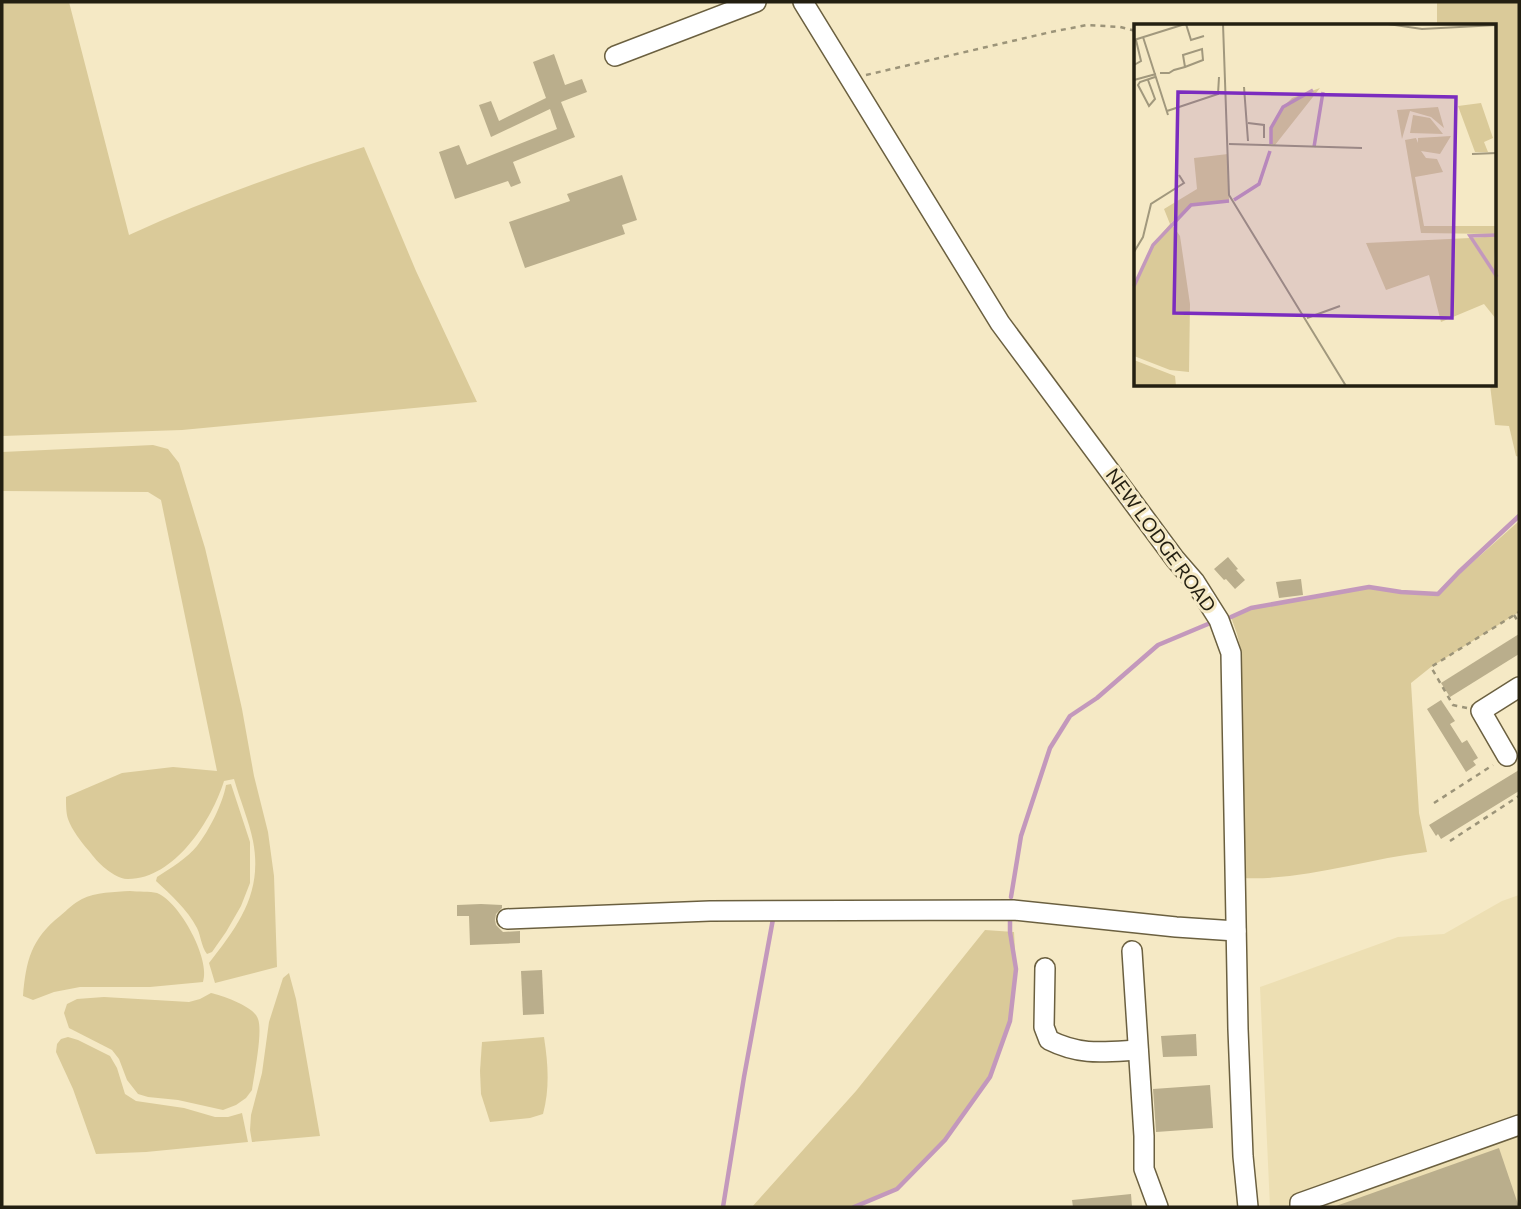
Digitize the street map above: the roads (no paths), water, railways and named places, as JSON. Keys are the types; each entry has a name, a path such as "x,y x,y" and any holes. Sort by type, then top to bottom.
{"street":[{"path":"615,56 756,2"},
{"name":"NEW LODGE ROAD","path":"803,2 1000,323 1175,559 1195,582 1219,620 1231,653 1236,932 1243,1156 1248,1207"},
{"path":"1507,756 1480,711 1519,687"},
{"path":"507,919 709,911 1013,910 1236,932"},
{"path":"1132,950 1144,1169 1158,1207"},
{"path":"1045,968 1044,1027 1049,1040 1065,1048 1091,1052 1138,1050"},
{"path":"1300,1207 1300,1203 1519,1125"}],"waterway":[{"path":"1231,617 1251,608 1369,587 1438,594 1519,516"},
{"path":"1011,897 1021,836 1050,748 1070,716 1097,698 1158,645 1208,624"},
{"path":"723,1207 773,919"},
{"path":"854,1207 897,1189 945,1140 990,1077 1010,1021 1016,969 1010,919"}]}
